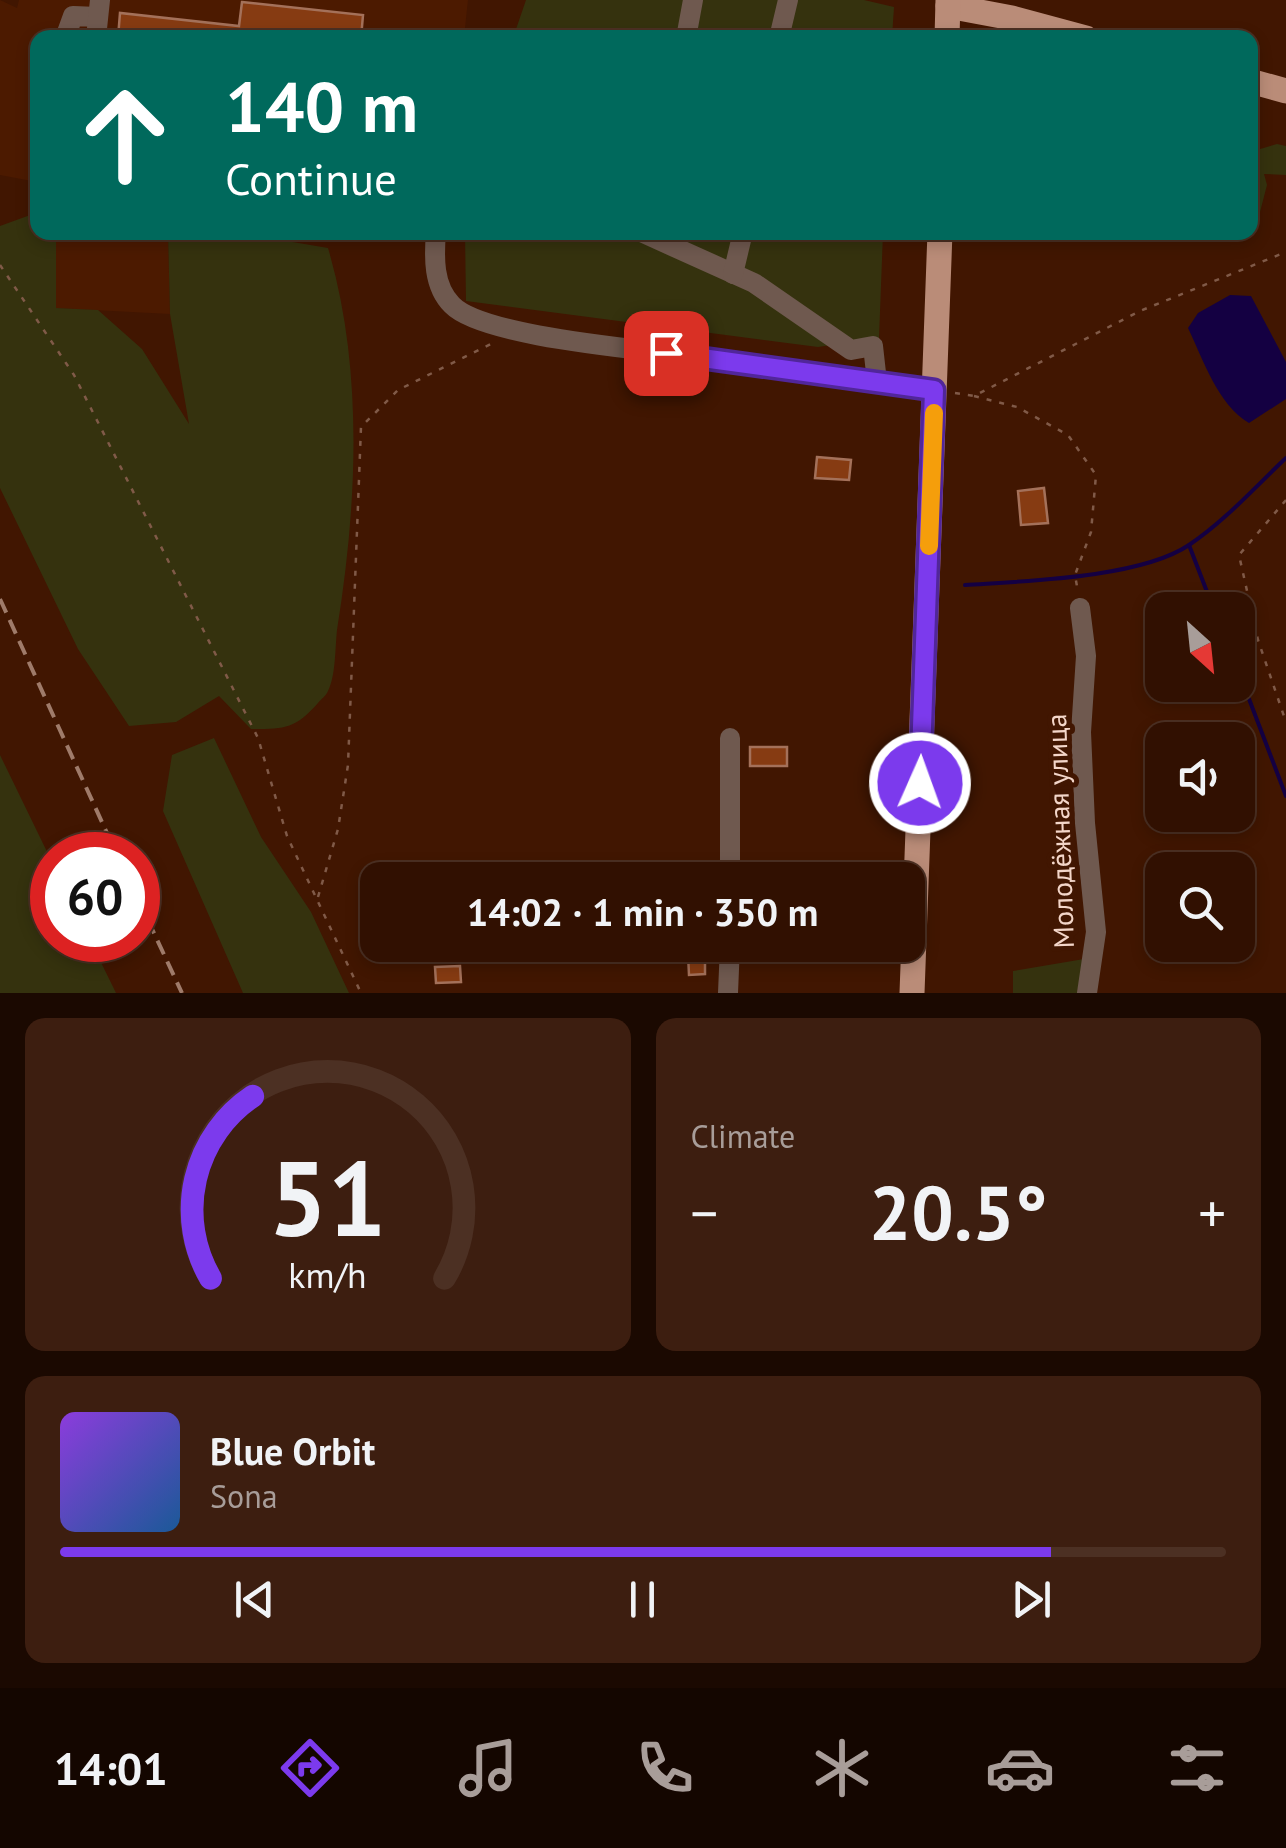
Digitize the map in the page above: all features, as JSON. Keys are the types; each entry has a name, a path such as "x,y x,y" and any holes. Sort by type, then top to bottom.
{"main road":[{"path":"946,30 948,3 1056,30"},
{"path":"1258,83 1286,90"},
{"path":"914,862 940,240"},
{"path":"911,962 912,993"}],"street":[{"path":"687,30 692,0"},
{"path":"781,30 788,0"},
{"path":"68,30 73,16 98,18"},
{"path":"436,240 436,275 452,305 467,315 520,331 934,390"},
{"path":"658,240 754,284 851,350 873,346 878,382"},
{"path":"732,274 741,240"},
{"name":"Молодёжная улица","path":"1080,608 1086,656 1081,732 1083,787 1096,932 1087,993"},
{"path":"730,738 730,862"},
{"path":"728,993 729,962"}],"path":[{"path":"974,396 1140,311 1286,252"},
{"path":"0,265 74,375 258,738 288,836 361,993"},
{"path":"318,898 338,829 348,765 361,427 398,390 520,331"},
{"path":"934,390 1017,407 1068,435 1096,474 1091,532 1076,582"},
{"path":"1286,500 1240,556 1258,640 1286,722"}],"shaded area":[{"path":"0,0 17,8 19,0 468,0 465,30 30,30 30,181 0,175"},
{"path":"526,0 864,0 894,7 892,30 516,30"},
{"path":"1277,144 1286,146 1286,175 1264,174 1267,185 1258,213 1258,150"},
{"path":"30,215 30,240 56,240 56,308 98,310 142,349 189,424 170,314 168,240 281,240 328,248 340,294 352,390 349,535 331,685 296,723 251,729 219,696 176,722 129,726 78,649 0,488 0,226"},
{"path":"56,240 168,240 170,314 55,308"},
{"path":"465,240 883,240 879,338 818,347 466,301"},
{"path":"1230,295 1251,296 1286,362 1286,399 1249,423 1220,393 1188,328 1198,313"},
{"path":"214,738 261,837 311,912 349,993 243,993 163,811 172,755"},
{"path":"0,755 37,832 30,832 30,962 101,962 116,993 0,993"},
{"path":"1084,959 1077,993 1013,993 1013,971"}],"building":[{"path":"242,2 363,15 362,30 119,30 120,13 239,26"},
{"path":"817,457 851,460 849,480 815,478"},
{"path":"1044,488 1048,523 1021,525 1018,491"},
{"path":"750,747 787,747 787,766 750,766"},
{"path":"688,962 705,962 705,974 689,975"},
{"path":"460,966 461,982 436,983 435,967"}],"waterway":[{"path":"965,585 1081,576 1168,556 1215,525 1286,458"},
{"path":"1189,545 1207,592"},
{"path":"1250,702 1286,796"}],"railway":[{"path":"0,599 106,832"},
{"path":"160,946 182,993"}],"slow traffic":[{"path":"929,546 934,413"}],"route":[{"path":"666,353 934,390 920,783"}]}
